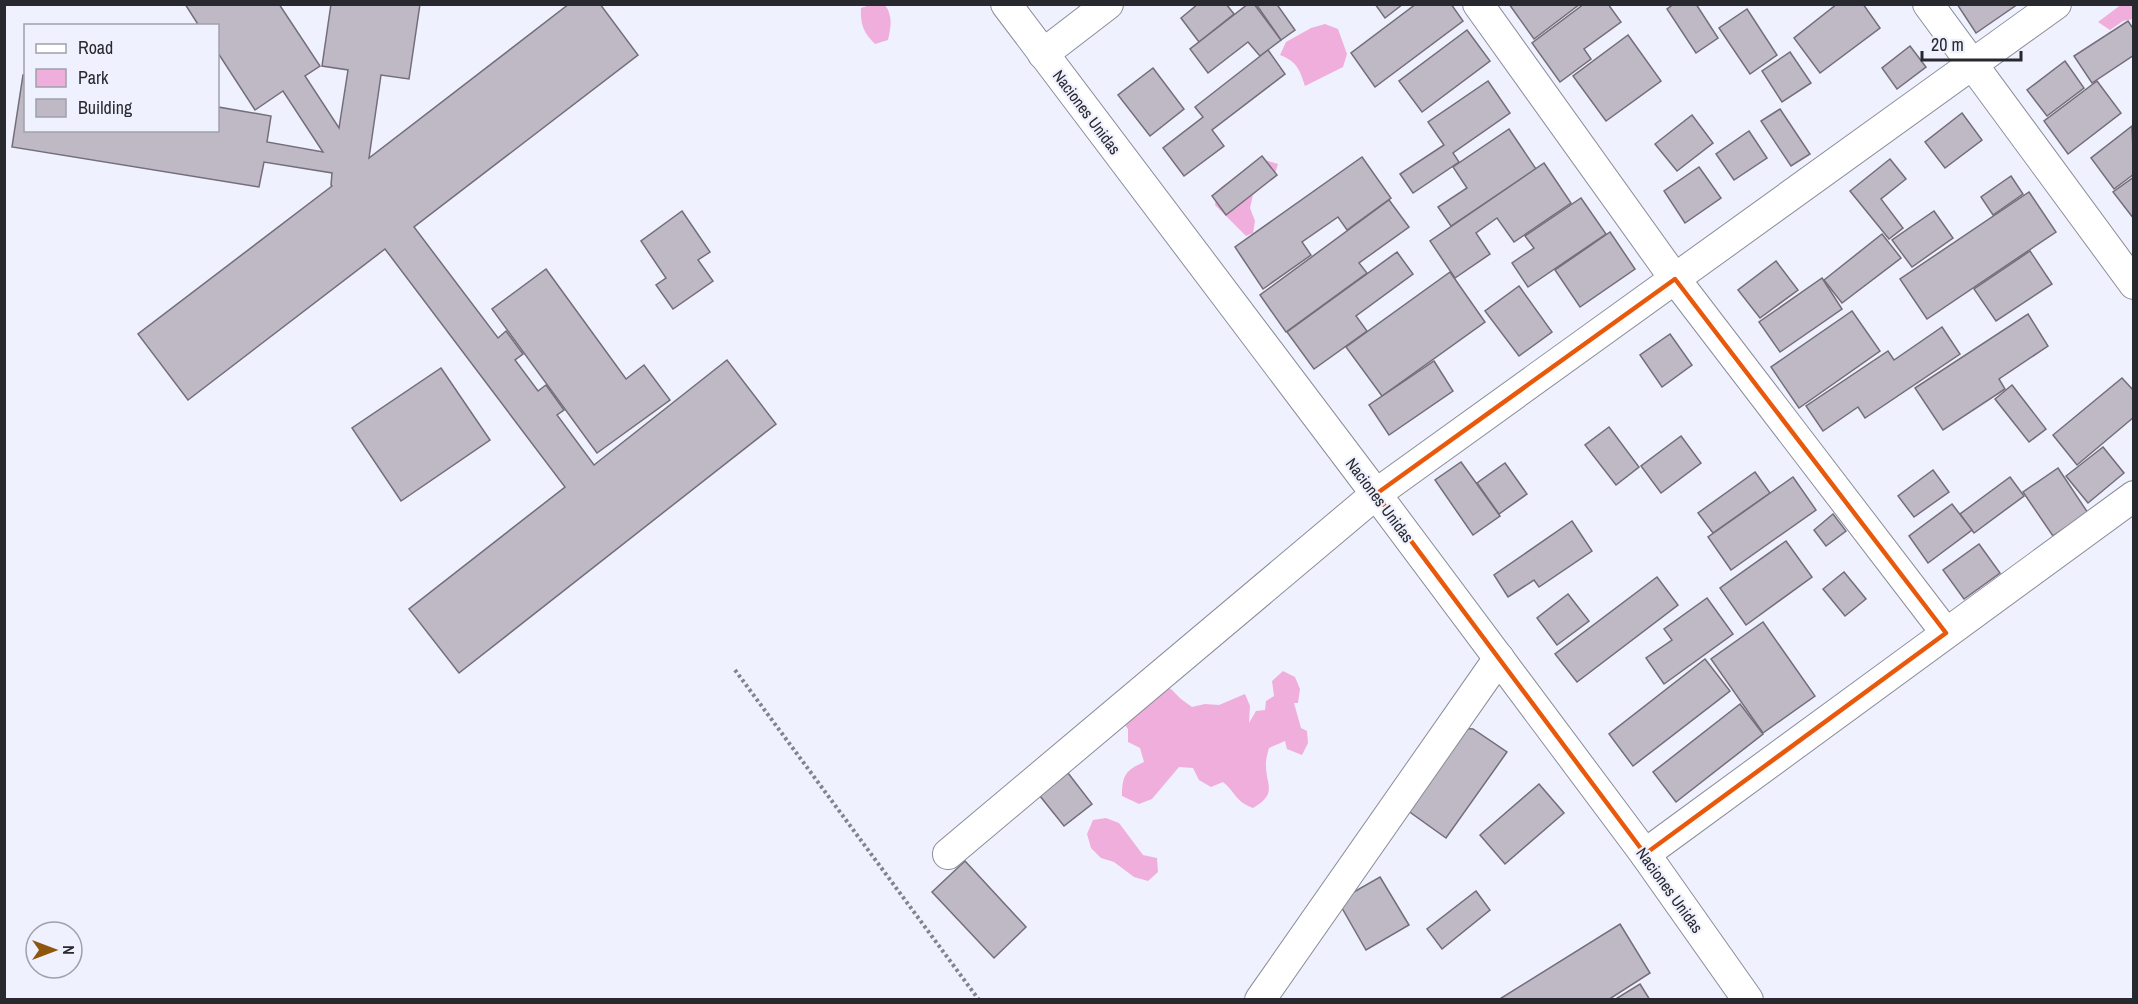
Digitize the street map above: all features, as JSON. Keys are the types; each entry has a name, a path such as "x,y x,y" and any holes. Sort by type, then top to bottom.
{"street":[{"name":"Naciones Unidas","path":"1006,4 1499,658 1645,854 1748,999"},
{"path":"1042,54 1108,4"},
{"path":"1478,4 1675,279 1946,633"},
{"path":"1928,4 2133,284"},
{"path":"948,854 1376,494 2056,4"},
{"path":"1645,854 2133,496"},
{"path":"1260,999 1499,658"}],"path":[{"path":"735,670 979,999"}],"highlighted area":[{"path":"1675,279 1946,633 1645,854 1376,494"}],"green space":[{"path":"2122,4 2133,5 2133,19 2123,21 2110,30 2098,22"},
{"path":"870,5 885,5 888,9 891,21 888,40 875,44 865,32 861,19 861,8"},
{"path":"1325,24 1338,29 1347,54 1343,67 1305,86 1297,66 1280,55 1286,42 1311,28"},
{"path":"1265,160 1278,164 1274,177 1253,195 1250,208 1255,221 1253,233 1246,236 1215,205 1217,197 1222,187"},
{"path":"1283,671 1295,677 1300,689 1298,703 1294,703 1301,728 1307,731 1308,743 1302,755 1287,749 1285,741 1269,748 1266,770 1269,788 1266,797 1261,802 1253,808 1247,806 1223,782 1211,787 1199,780 1193,768 1179,767 1152,799 1139,804 1122,796 1126,774 1144,762 1140,748 1128,742 1128,729 1119,717 1122,703 1134,677 1148,675 1158,685 1171,689 1192,707 1205,704 1219,705 1245,694 1250,706 1249,723 1256,711 1265,710 1266,701 1274,696 1272,681"},
{"path":"1106,818 1119,823 1143,855 1157,858 1158,872 1148,881 1134,877 1114,862 1101,858 1091,848 1087,834 1093,820"}],"building":[{"path":"185,4 279,4 320,66 305,76 339,128 348,70 322,66 331,4 420,4 409,79 381,75 369,158 569,4 600,4 638,55 414,227 498,338 506,331 523,354 515,360 538,391 546,385 564,410 557,415 594,465 727,360 776,424 459,673 409,609 565,487 385,249 188,400 138,334 332,186 332,173 264,162 259,187 12,147 23,75 24,132 219,132 219,107 271,116 267,142 323,152 283,91 255,110 219,55 219,24 198,24"},
{"path":"1198,4 1226,4 1234,14 1199,42 1181,18"},
{"path":"1248,4 1254,4 1281,40 1260,56 1248,42 1208,73 1190,49"},
{"path":"1256,4 1281,4 1278,6 1295,30 1281,40"},
{"path":"1375,4 1403,4 1385,18"},
{"path":"1416,4 1451,4 1463,21 1375,87 1351,53"},
{"path":"1509,4 1580,4 1534,39"},
{"path":"1584,4 1608,4 1621,22 1584,49 1591,59 1560,82 1532,43"},
{"path":"1674,4 1696,4 1718,38 1696,53 1667,9"},
{"path":"1837,4 1863,4 1880,28 1820,73 1794,38"},
{"path":"1957,4 2018,4 1976,33"},
{"path":"1747,9 1777,55 1750,74 1719,28"},
{"path":"2128,21 2134,30 2134,55 2092,83 2074,56"},
{"path":"1467,30 1490,61 1422,112 1399,81"},
{"path":"1628,35 1661,81 1606,121 1573,76"},
{"path":"1910,46 1926,67 1897,89 1882,68"},
{"path":"1268,50 1285,74 1212,130 1224,146 1184,176 1163,148 1203,117 1195,107"},
{"path":"1790,52 1811,83 1782,102 1762,71"},
{"path":"2065,61 2084,88 2047,116 2027,90"},
{"path":"1153,68 1184,109 1150,136 1118,95"},
{"path":"1488,81 1510,113 1453,153 1459,162 1413,193 1400,174 1444,145 1428,122"},
{"path":"2097,81 2121,113 2068,154 2044,121"},
{"path":"1780,109 1810,154 1791,166 1761,121"},
{"path":"1962,113 1982,140 1945,168 1925,142"},
{"path":"1692,115 1713,143 1677,171 1655,144"},
{"path":"2132,126 2134,174 2114,189 2091,158"},
{"path":"1509,129 1536,169 1451,226 1438,207 1467,188 1453,167"},
{"path":"1749,131 1767,158 1734,180 1716,154"},
{"path":"1262,156 1277,175 1226,215 1212,196"},
{"path":"1362,157 1391,198 1347,230 1338,217 1302,242 1311,255 1263,289 1235,247"},
{"path":"1890,159 1906,179 1881,199 1903,228 1889,239 1850,191"},
{"path":"1544,163 1571,203 1514,242 1497,218 1476,233 1490,254 1455,278 1430,241"},
{"path":"1699,167 1721,198 1685,223 1664,191"},
{"path":"2011,176 2023,194 1993,215 1981,197"},
{"path":"2134,177 2134,219 2113,192"},
{"path":"2029,192 2056,232 1927,319 1900,279"},
{"path":"1581,198 1606,234 1528,287 1512,263 1534,248 1525,236"},
{"path":"1389,200 1409,227 1359,263 1367,273 1286,332 1260,295"},
{"path":"682,211 710,252 698,260 713,281 673,309 656,285 666,278 641,241"},
{"path":"1934,211 1953,238 1912,267 1892,240"},
{"path":"1610,232 1635,269 1580,307 1555,270"},
{"path":"1882,234 1901,258 1842,303 1824,280"},
{"path":"2030,251 2052,284 1996,321 1974,289"},
{"path":"1397,252 1413,274 1356,316 1367,331 1314,369 1287,332"},
{"path":"1776,261 1798,290 1760,318 1738,290"},
{"path":"546,269 626,379 644,365 670,400 597,453 492,309"},
{"path":"1450,272 1485,322 1382,396 1346,347"},
{"path":"1822,278 1842,309 1780,352 1759,322"},
{"path":"1519,286 1552,332 1519,356 1485,311"},
{"path":"1852,311 1880,351 1799,408 1771,367"},
{"path":"2028,314 2048,346 1999,379 2005,389 1943,430 1915,388"},
{"path":"1942,327 1960,354 1865,418 1858,407 1823,431 1806,406 1888,351 1894,360"},
{"path":"1670,334 1692,365 1662,387 1640,355"},
{"path":"1434,361 1453,391 1389,435 1369,405"},
{"path":"441,368 490,440 401,501 352,428"},
{"path":"2122,378 2134,391 2134,417 2077,465 2053,435"},
{"path":"2012,385 2046,429 2029,442 1995,399"},
{"path":"1609,427 1639,467 1616,485 1585,445"},
{"path":"1681,436 1701,463 1661,493 1641,466"},
{"path":"2103,447 2124,473 2088,503 2066,476"},
{"path":"1461,462 1500,516 1473,535 1435,480"},
{"path":"1505,463 1527,494 1499,514 1477,483"},
{"path":"2058,468 2088,513 2053,536 2023,492"},
{"path":"1933,470 1949,492 1914,517 1898,496"},
{"path":"1755,472 1770,493 1713,533 1698,513"},
{"path":"1793,477 1816,510 1731,570 1708,537"},
{"path":"2010,477 2024,496 1974,533 1960,514"},
{"path":"1952,504 1972,530 1928,563 1909,536"},
{"path":"1833,514 1846,531 1826,546 1814,530"},
{"path":"1572,521 1592,551 1539,587 1534,580 1508,597 1494,575"},
{"path":"1786,541 1812,577 1746,625 1720,588"},
{"path":"1979,544 2000,573 1964,599 1943,570"},
{"path":"1844,572 1866,599 1845,616 1823,589"},
{"path":"1657,577 1678,605 1577,682 1555,654"},
{"path":"1568,594 1589,621 1557,645 1537,618"},
{"path":"1707,598 1733,634 1664,684 1646,658 1672,640 1664,629"},
{"path":"1763,622 1815,696 1763,733 1711,659"},
{"path":"1705,659 1730,691 1633,766 1609,734"},
{"path":"1740,704 1763,734 1676,802 1653,772"},
{"path":"1454,728 1473,729 1507,752 1446,838 1400,805"},
{"path":"1068,773 1092,804 1064,826 1040,796"},
{"path":"1539,784 1564,813 1505,864 1480,835"},
{"path":"965,861 1026,927 994,958 932,892"},
{"path":"1380,877 1409,925 1366,950 1338,901"},
{"path":"1476,891 1490,910 1442,949 1427,929"},
{"path":"1620,924 1650,973 1608,1000 1498,1000"},
{"path":"1640,984 1650,1000 1614,1000"}]}
